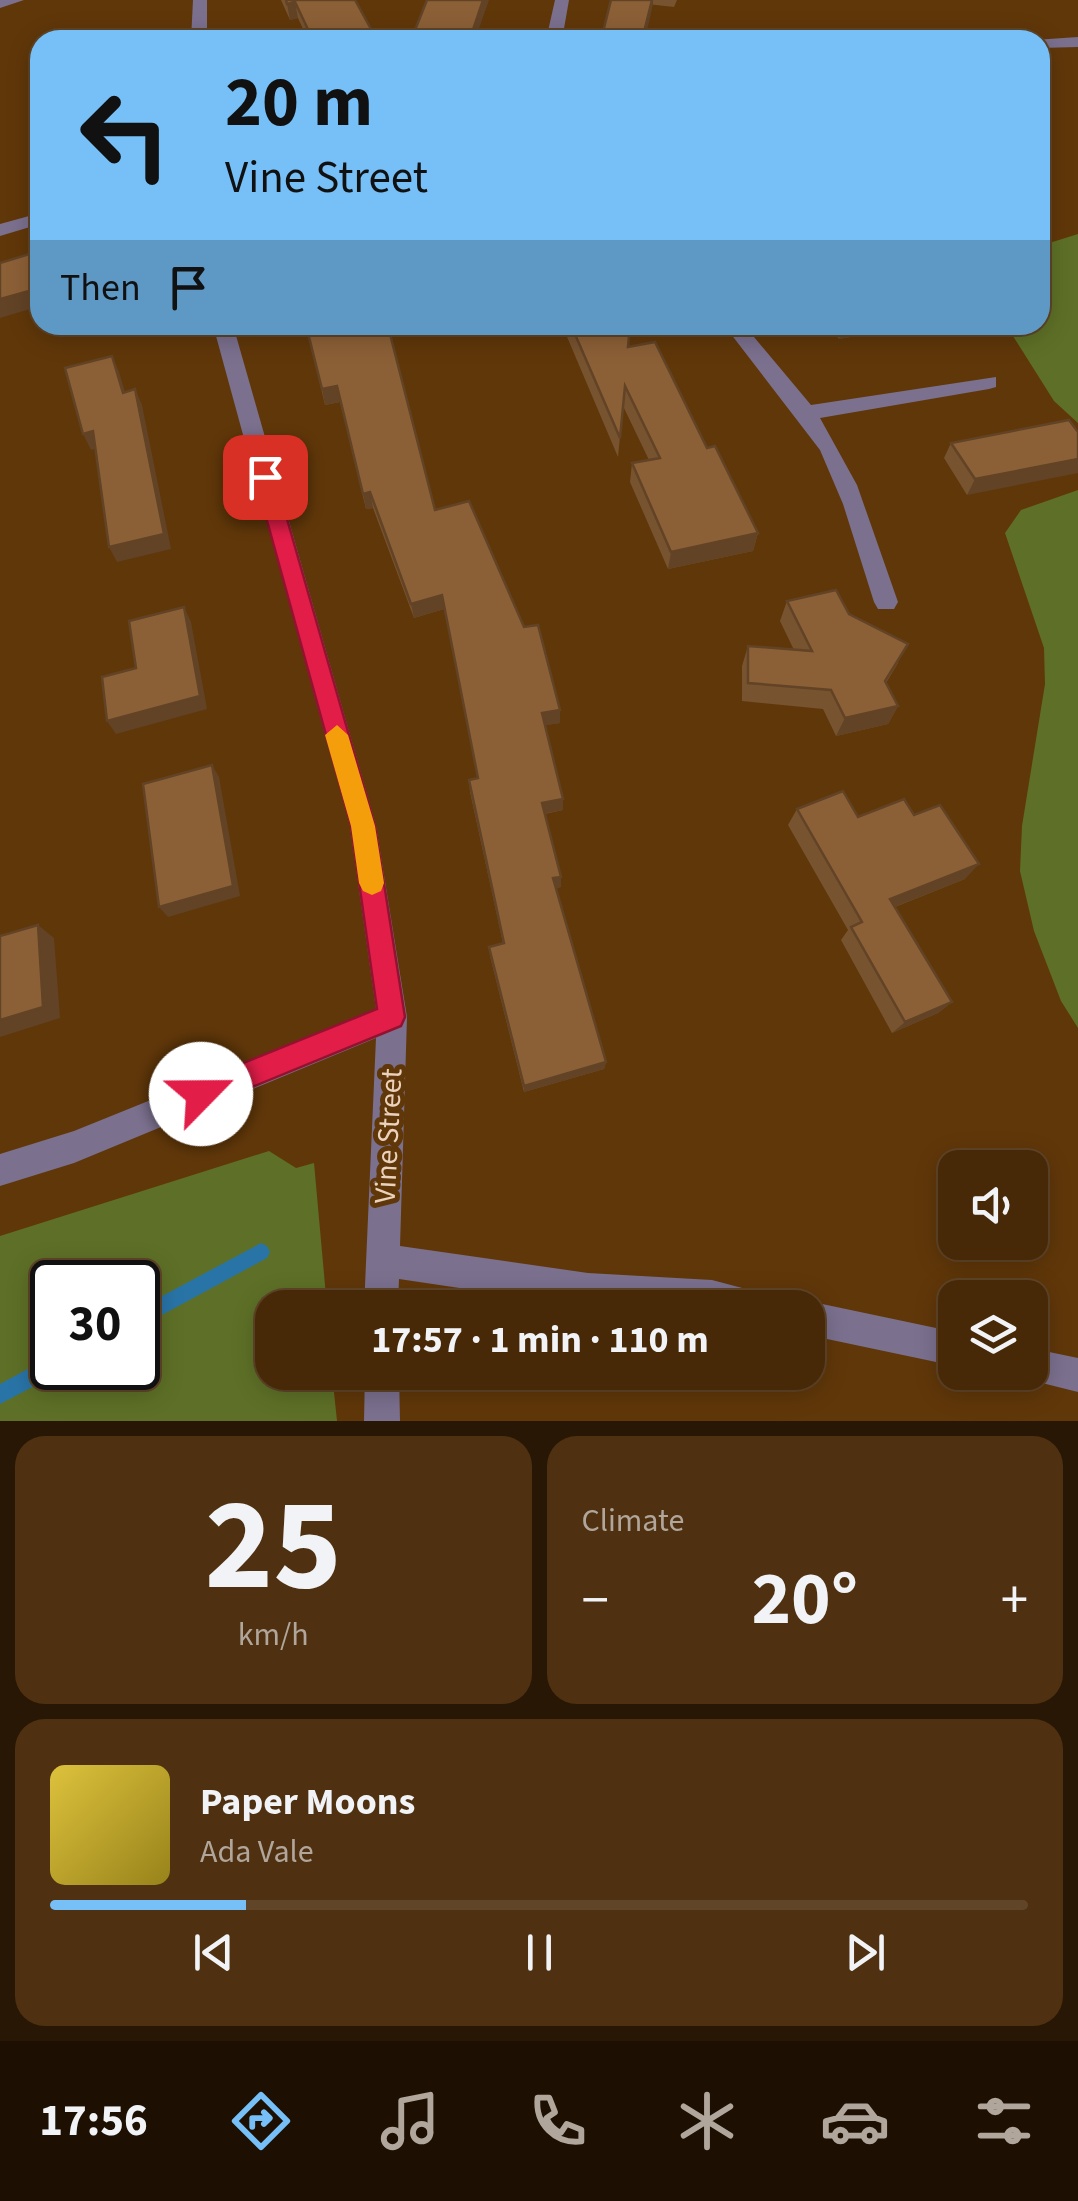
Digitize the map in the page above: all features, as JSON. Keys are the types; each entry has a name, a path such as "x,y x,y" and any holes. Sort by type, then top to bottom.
{"street":[{"path":"0,4 17,0"},
{"path":"198,30 200,0"},
{"path":"556,30 562,0"},
{"path":"1050,43 1078,42"},
{"path":"0,230 30,221"},
{"name":"Vine Street","path":"226,335 363,826 392,1017 393,1074 382,1290"},
{"path":"742,335 808,413 832,453 886,602"},
{"path":"808,413 989,382"},
{"path":"0,1170 74,1147 392,1017"},
{"path":"381,1260 588,1290"},
{"path":"825,1322 938,1345"},
{"path":"1048,1369 1078,1375"},
{"path":"382,1390 382,1421"}],"green space":[{"path":"1078,234 1078,423 1054,401 1012,335 1050,335 1050,243"},
{"path":"1078,490 1078,1028 1061,1001 1034,931 1020,871 1022,826 1045,684 1044,648 1005,533 1021,510"},
{"path":"269,1151 296,1168 314,1163 325,1290 255,1290 255,1390 334,1390 337,1421 0,1421 0,1236"}],"building":[{"path":"286,0 355,0 372,30 308,30 295,2 287,4"},
{"path":"427,0 483,0 473,30 415,30"},
{"path":"611,0 652,0 644,30 604,30"},
{"path":"30,254 30,291 0,299 0,263"},
{"path":"308,335 390,335 435,510 469,501 524,627 538,625 560,710 542,713 563,799 542,803 561,877 553,878 606,1062 524,1086 489,947 504,943 469,780 478,778 442,595 411,604 370,492 363,494 337,386 322,389"},
{"path":"575,335 629,335 628,347 655,342 707,448 715,446 758,533 671,552 632,463 660,458 625,386 620,438"},
{"path":"112,356 123,393 135,389 164,534 109,547 93,431 83,434 65,368"},
{"path":"1069,420 1078,432 1078,459 975,479 951,443"},
{"path":"836,590 849,614 908,644 885,681 898,706 845,718 831,690 748,683 748,646 812,651 787,601"},
{"path":"184,607 200,696 107,721 102,677 136,668 129,621"},
{"path":"212,765 233,886 159,907 143,784"},
{"path":"843,791 858,817 904,799 914,815 940,805 979,864 890,899 952,1002 905,1022 851,927 862,922 797,809"},
{"path":"38,925 43,1007 0,1020 0,936"}],"waterway":[{"path":"160,1307 261,1252"},
{"path":"0,1394 30,1378"}],"slow traffic":[{"path":"337,735 363,826 372,883"}],"route":[{"path":"201,1094 392,1017 363,826 265,477"}]}
